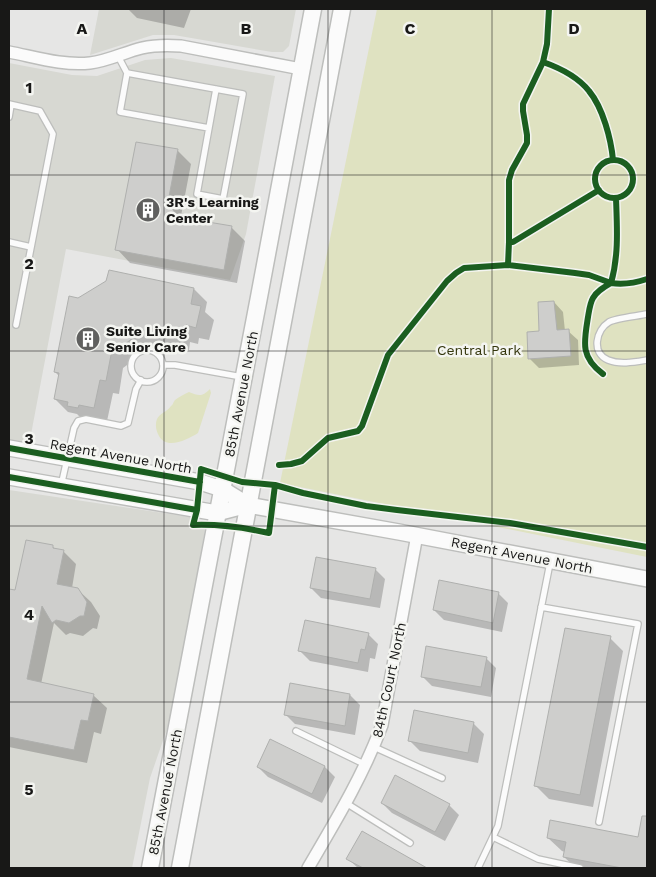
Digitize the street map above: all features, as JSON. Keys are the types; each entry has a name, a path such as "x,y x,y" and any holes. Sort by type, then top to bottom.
{"main road":[{"name":"85th Avenue North","path":"150,868 313,9"},
{"name":"85th Avenue North","path":"180,868 342,9"}],"street":[{"path":"9,52 70,63 90,63 152,46 181,46 301,69"},
{"name":"Regent Avenue North","path":"9,448 200,482 222,489 248,505 647,579"},
{"name":"Regent Avenue North","path":"9,477 217,513 248,505"},
{"name":"84th Court North","path":"308,868 361,776 382,726 417,535"}],"lane":[{"path":"118,56 127,73 120,112 209,128"},
{"path":"127,73 216,89 243,94 223,199 197,194 216,89"},
{"path":"9,117 10,105 40,111 53,134 16,325"},
{"path":"9,242 31,247"},
{"path":"647,314 611,320 601,328 597,339 598,349 606,360 627,362 647,360"},
{"path":"148,350 153,351 161,358 163,365 158,378 149,381 141,380 136,376 132,366 134,357 142,351 148,350"},
{"path":"163,365 175,365 244,377"},
{"path":"62,486 74,428 78,421 86,419 121,426 128,423 136,389 141,380"},
{"path":"478,868 498,826 550,560"},
{"path":"541,607 638,624 599,822"},
{"path":"296,731 366,765"},
{"path":"374,747 442,778"},
{"path":"346,803 410,843"},
{"path":"493,837 538,859 580,868"}],"shaded area":[{"path":"99,9 296,9 289,46 283,52 272,52 174,35 153,35 90,55"},
{"path":"171,58 275,76 246,234 230,280 66,249 29,445 9,442 9,63 72,75 97,76 145,60"},
{"path":"9,490 190,517 203,524 205,529 176,703 150,778 132,868 9,868"}],"green space":[{"name":"Central Park","path":"377,9 647,9 647,557 280,483"},
{"path":"210,389 211,393 198,433 171,443 161,439 156,427 157,419 160,415 183,395 189,392 200,395"}],"building":[{"name":"3R's Learning Center","path":"136,142 178,149 168,202 178,217 232,226 224,270 115,250"},
{"name":"Suite Living Senior Care","path":"109,270 194,288 191,304 201,306 196,328 186,325 185,332 177,330 176,337 143,330 111,355 106,381 100,380 94,408 79,405 78,408 67,406 68,402 54,399 59,373 54,372 69,296 78,298 106,281"},
{"path":"554,301 557,330 569,329 571,356 528,359 527,332 539,331 538,302"},
{"path":"26,540 53,545 53,548 64,550 57,584 78,588 87,602 84,616 80,616 69,623 56,620 52,623 42,606 27,679 94,694 88,721 81,720 74,750 9,737 9,589 15,590"},
{"path":"316,557 376,568 370,599 310,588"},
{"path":"439,580 499,592 493,623 433,610"},
{"path":"305,620 369,633 365,650 361,649 358,663 298,651"},
{"path":"565,628 611,636 580,795 534,786"},
{"path":"426,646 487,657 481,687 421,677"},
{"path":"290,683 350,694 345,726 284,715"},
{"path":"414,710 474,722 468,753 408,741"},
{"path":"270,739 325,766 312,794 257,767"},
{"path":"395,775 450,804 435,832 381,803"},
{"path":"642,816 647,816 647,868 622,868 563,857 566,842 547,838 550,820 638,837"},
{"path":"362,831 427,868 363,868 346,859"}],"cycle path":[{"path":"549,9 547,44 543,62 580,81 589,91 606,124 613,160"},
{"path":"509,242 509,180 512,170 527,143 523,104 543,62"},
{"path":"614,160 627,166 633,179 627,192 614,198 601,192 595,179 601,166 614,160"},
{"path":"508,265 509,242 513,242 599,190"},
{"path":"616,198 616,251 611,283 620,284 647,279"},
{"path":"279,465 302,461 328,438 358,431 362,426 388,355 447,281 464,268 508,265 589,275 611,283 599,291 592,300 585,334 587,355 590,361 603,374"},
{"path":"9,448 200,482"},
{"path":"275,485 269,533 231,526 193,525 197,510 201,469 242,482 275,485 366,506 510,523 647,547"},
{"path":"9,477 197,510"}],"place":[{"name":"3R's Learning Center","path":"148,210"},
{"name":"Suite Living Senior Care","path":"88,339"}]}
